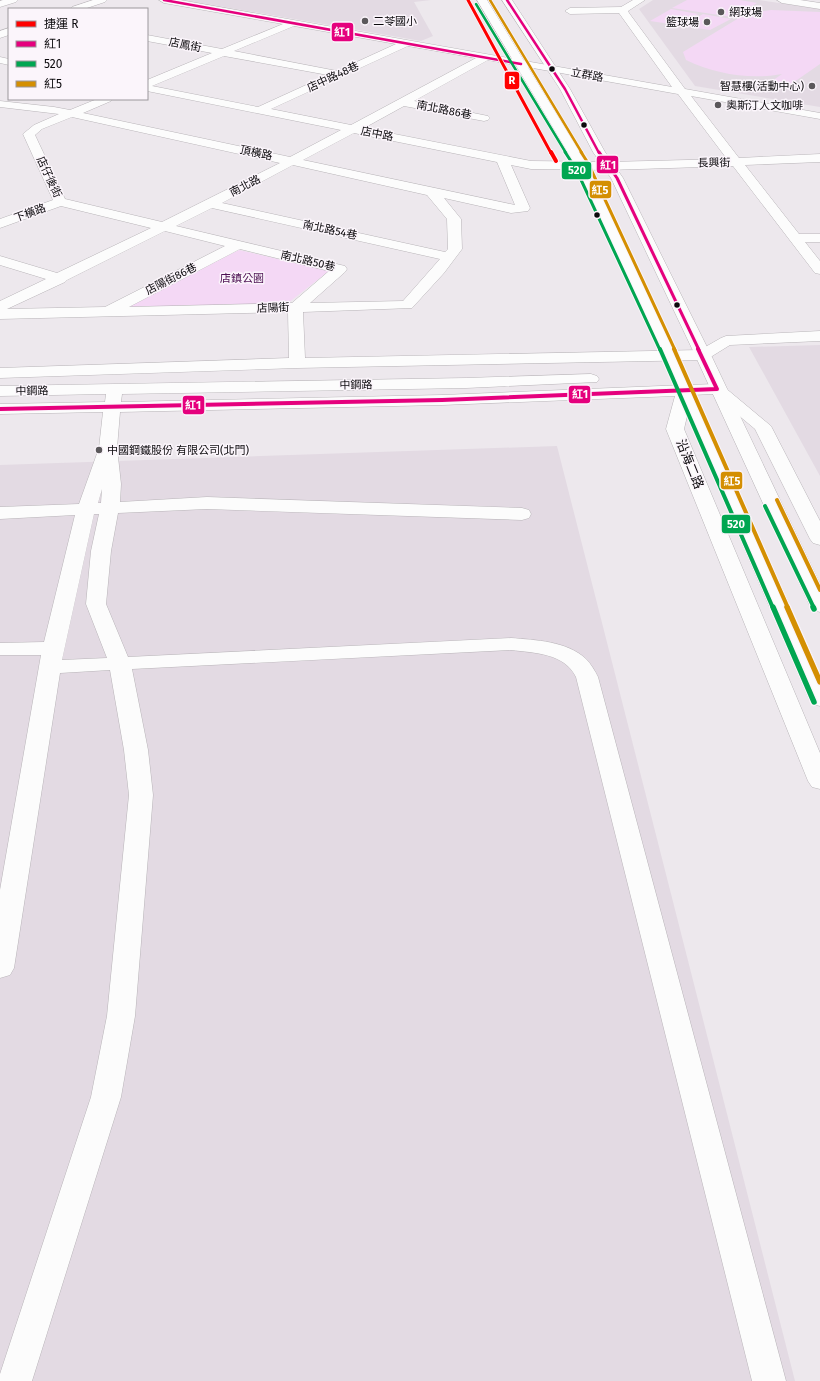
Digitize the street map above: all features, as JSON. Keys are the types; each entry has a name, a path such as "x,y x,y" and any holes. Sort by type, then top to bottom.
{"street":[{"path":"0,4 12,0"},
{"path":"78,8 102,0"},
{"name":"立群路","path":"164,0 820,116"},
{"path":"482,0 582,166 682,383"},
{"path":"507,0 565,89 599,152 617,178 703,355 820,606"},
{"path":"570,11 623,10 640,0"},
{"path":"782,0 820,6"},
{"path":"623,10 681,91 820,270"},
{"path":"148,84 292,23"},
{"name":"店鳳街","path":"148,38 338,74"},
{"name":"店中路48巷","path":"260,110 406,43"},
{"name":"南北路","path":"0,307 60,279 210,204 404,103 486,57"},
{"name":"店中路","path":"148,88 531,165 608,166"},
{"name":"店仔後街","path":"104,100 69,113 38,127 29,134 60,202 164,227"},
{"name":"南北路86巷","path":"404,103 484,118"},
{"name":"頂橫路","path":"0,104 54,110 511,209 523,208 502,159"},
{"name":"長興街","path":"608,166 820,158"},
{"name":"店陽街","path":"0,314 105,313 407,305 439,270 455,249 454,219 431,191"},
{"name":"下橫路","path":"0,224 60,202"},
{"name":"南北路54巷","path":"210,204 449,257"},
{"name":"南北路50巷","path":"164,227 340,269 296,308"},
{"path":"794,238 820,238"},
{"name":"店陽街86巷","path":"105,313 238,244"},
{"path":"0,260 60,279"},
{"path":"296,308 297,363"},
{"path":"703,355 726,340 820,336"},
{"name":"中鋼路","path":"0,373 297,363 703,355"},
{"path":"0,968 51,658 98,508 112,484 108,448 113,406 115,369"},
{"path":"715,382 762,426 820,539"},
{"name":"中鋼路","path":"0,391 466,383 715,382"},
{"name":"中鋼路","path":"0,409 442,400 682,383"},
{"name":"沿海二路","path":"682,383 820,699"},
{"name":"沿海二路","path":"682,383 675,429 820,781"},
{"path":"0,513 207,503 522,514"},
{"path":"15,1381 106,1097 121,1016 141,795 136,750 120,664 96,604 101,551 98,508"},
{"path":"0,649 51,658 120,664 511,644 538,646 556,651 578,663 587,677 770,1381"}],"shaded area":[{"name":"二苓國小","path":"184,0 431,0 414,2 433,36 421,41"},
{"path":"653,0 759,0 820,9 820,107 695,86 639,9"},
{"path":"820,345 820,476 749,347"},
{"path":"557,446 795,1381 0,1381 0,465"}],"green space":[{"name":"網球場","path":"687,0 740,0 757,3 732,17 672,8"},
{"name":"籃球場","path":"671,9 698,14 677,25 650,21"},
{"path":"771,10 820,12 820,64 784,89 765,86 782,74 770,76 746,76 709,69 686,60 683,52 747,13"},
{"name":"籃球場","path":"703,14 731,19 710,30 682,26"},
{"name":"店鎮公園","path":"239,250 329,271 288,303 125,308"}],"metro line":[{"name":"R","path":"468,0 556,161"}],"transit line":[{"name":"紅1","path":"164,0 521,64"},
{"name":"紅5","path":"490,0 588,163 676,353 820,682"},
{"name":"紅1","path":"0,409 442,400 717,389 617,178 599,152 565,89 507,0"},
{"name":"520","path":"476,4 576,169 664,359 814,702"},
{"name":"紅5","path":"777,500 820,590"},
{"name":"520","path":"765,506 814,609"}],"place":[{"name":"網球場","path":"721,12"},
{"name":"二苓國小","path":"365,21"},
{"name":"籃球場","path":"707,22"},
{"name":"智慧樓(活動中心)","path":"812,86"},
{"name":"奧斯汀人文咖啡","path":"718,105"},
{"name":"中國鋼鐵股份 有限公司(北門)","path":"99,450"}]}
